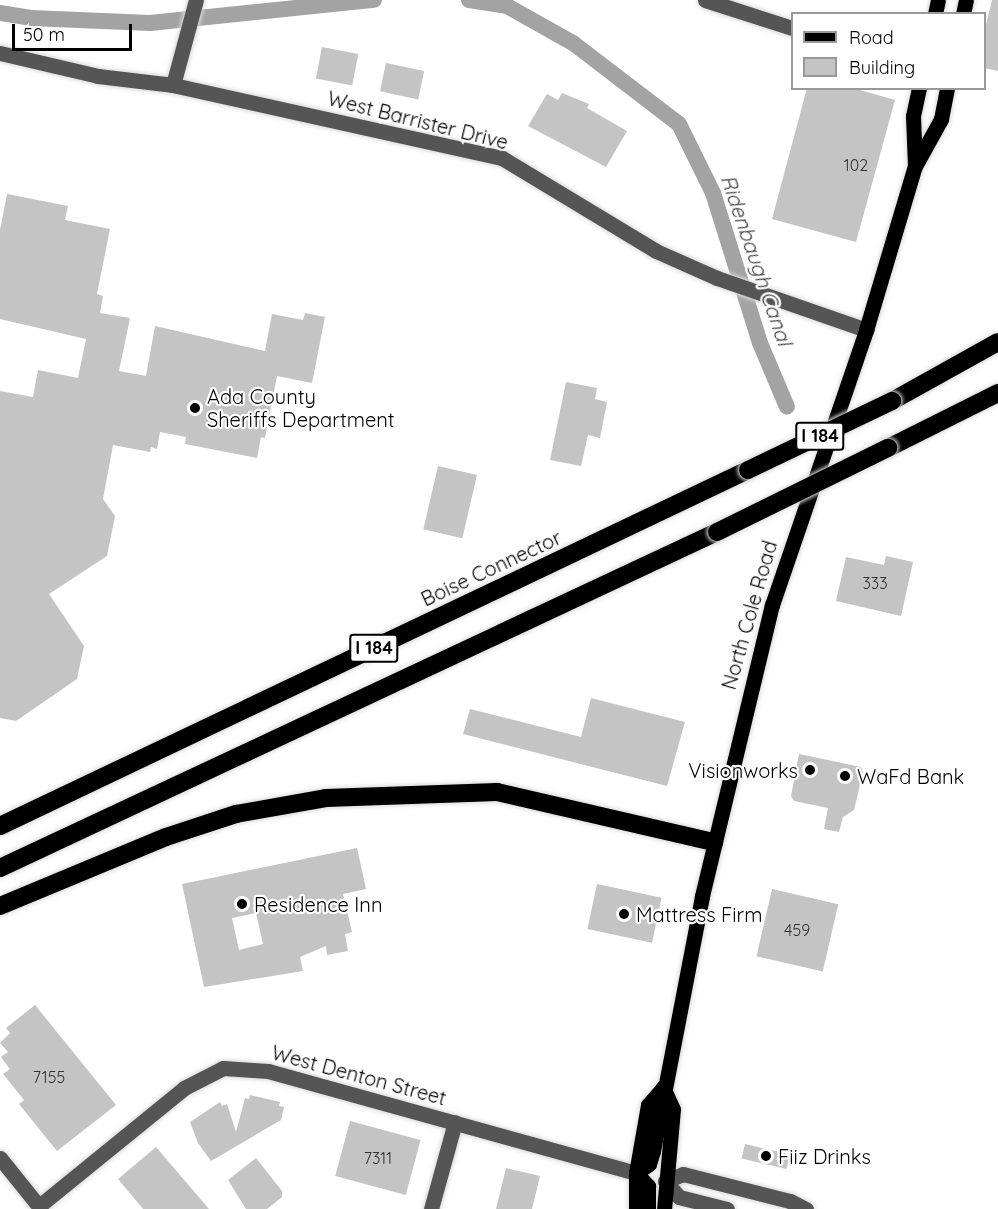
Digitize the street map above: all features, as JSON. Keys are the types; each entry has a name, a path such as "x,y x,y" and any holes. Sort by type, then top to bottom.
{"highway":[{"name":"Boise Connector","path":"0,826 892,401 998,342"},
{"name":"I 184","path":"0,868 717,532 998,393"},
{"path":"0,906 166,837 226,817 326,798 497,792 714,842"}],"main road":[{"name":"North Cole Road","path":"915,166 913,116 919,90"},
{"name":"North Cole Road","path":"636,1209 636,1173 648,1105 663,1087 714,842 772,605 866,330 915,166 941,119 947,90"},
{"path":"663,1087 673,1109 664,1209"},
{"path":"636,1173 645,1178 648,1186 648,1209"}],"street":[{"path":"705,0 791,28"},
{"path":"172,85 195,3"},
{"name":"West Barrister Drive","path":"0,53 98,76 172,85 502,158 656,251 717,278 866,330"},
{"name":"West Denton Street","path":"40,1208 184,1088 223,1068 268,1071 636,1173"},
{"path":"431,1209 455,1122"},
{"path":"0,1158 40,1208"},
{"path":"727,1209 679,1197 665,1181 683,1174 790,1201 806,1209"}],"building":[{"path":"992,0 998,0 998,71 986,68 986,25"},
{"path":"322,47 358,54 352,85 316,78"},
{"path":"386,63 424,71 418,99 380,91"},
{"path":"806,90 860,90 895,100 856,242 772,219"},
{"path":"562,93 589,104 587,108 627,131 606,167 528,126 547,94 558,100"},
{"path":"7,194 68,206 65,220 110,229 97,294 103,296 100,313 130,318 119,371 146,376 155,326 265,351 272,314 303,320 305,313 325,317 312,383 277,376 265,438 261,437 257,458 185,444 186,437 160,432 157,449 151,447 150,452 113,445 103,499 115,516 107,556 49,594 84,646 77,679 16,721 0,718 0,391 33,397 38,370 78,378 86,339 0,319 0,230"},
{"path":"566,382 597,388 595,399 607,402 600,438 588,435 581,466 550,460"},
{"path":"438,466 477,475 462,538 423,529"},
{"path":"886,556 913,562 901,616 836,601 846,557 884,565"},
{"path":"591,698 685,722 667,786 463,734 470,709 581,737"},
{"path":"799,754 861,767 863,772 854,810 843,817 839,832 824,829 828,808 794,801 791,796"},
{"name":"Residence Inn","path":"357,848 366,889 343,894 352,932 345,934 348,951 327,955 326,946 300,957 303,971 204,987 182,884","holes":["256,913 263,944 239,950 232,918"]},
{"name":"Mattress Firm","path":"597,884 662,898 652,943 587,929"},
{"path":"772,889 838,904 823,972 756,956"},
{"path":"35,1005 116,1105 57,1151 19,1104 24,1100 3,1074 10,1069 1,1057 8,1052 0,1043 10,1033 6,1028"},
{"path":"250,1095 280,1102 279,1106 284,1107 281,1120 211,1161 198,1143 190,1122 220,1102 222,1106 227,1104 236,1132 245,1098 249,1099"},
{"path":"350,1121 421,1140 406,1195 335,1176"},
{"name":"Fiiz Drinks","path":"745,1144 790,1154 786,1169 742,1159"},
{"path":"156,1147 209,1209 143,1209 118,1179"},
{"path":"256,1158 282,1191 282,1197 267,1209 246,1209 228,1180"},
{"path":"506,1168 540,1176 532,1209 496,1209"}],"waterway":[{"name":"Ridenbaugh Canal","path":"0,13 31,18 150,23 374,0"},
{"name":"Ridenbaugh Canal","path":"469,0 507,6 573,43 679,124 713,193 760,343 787,407"}],"place":[{"name":"Ada County Sheriffs Department","path":"195,408"},
{"name":"Visionworks","path":"810,770"},
{"name":"WaFd Bank","path":"845,776"},
{"name":"Residence Inn","path":"242,904"},
{"name":"Mattress Firm","path":"624,914"},
{"name":"Fiiz Drinks","path":"766,1156"}]}
